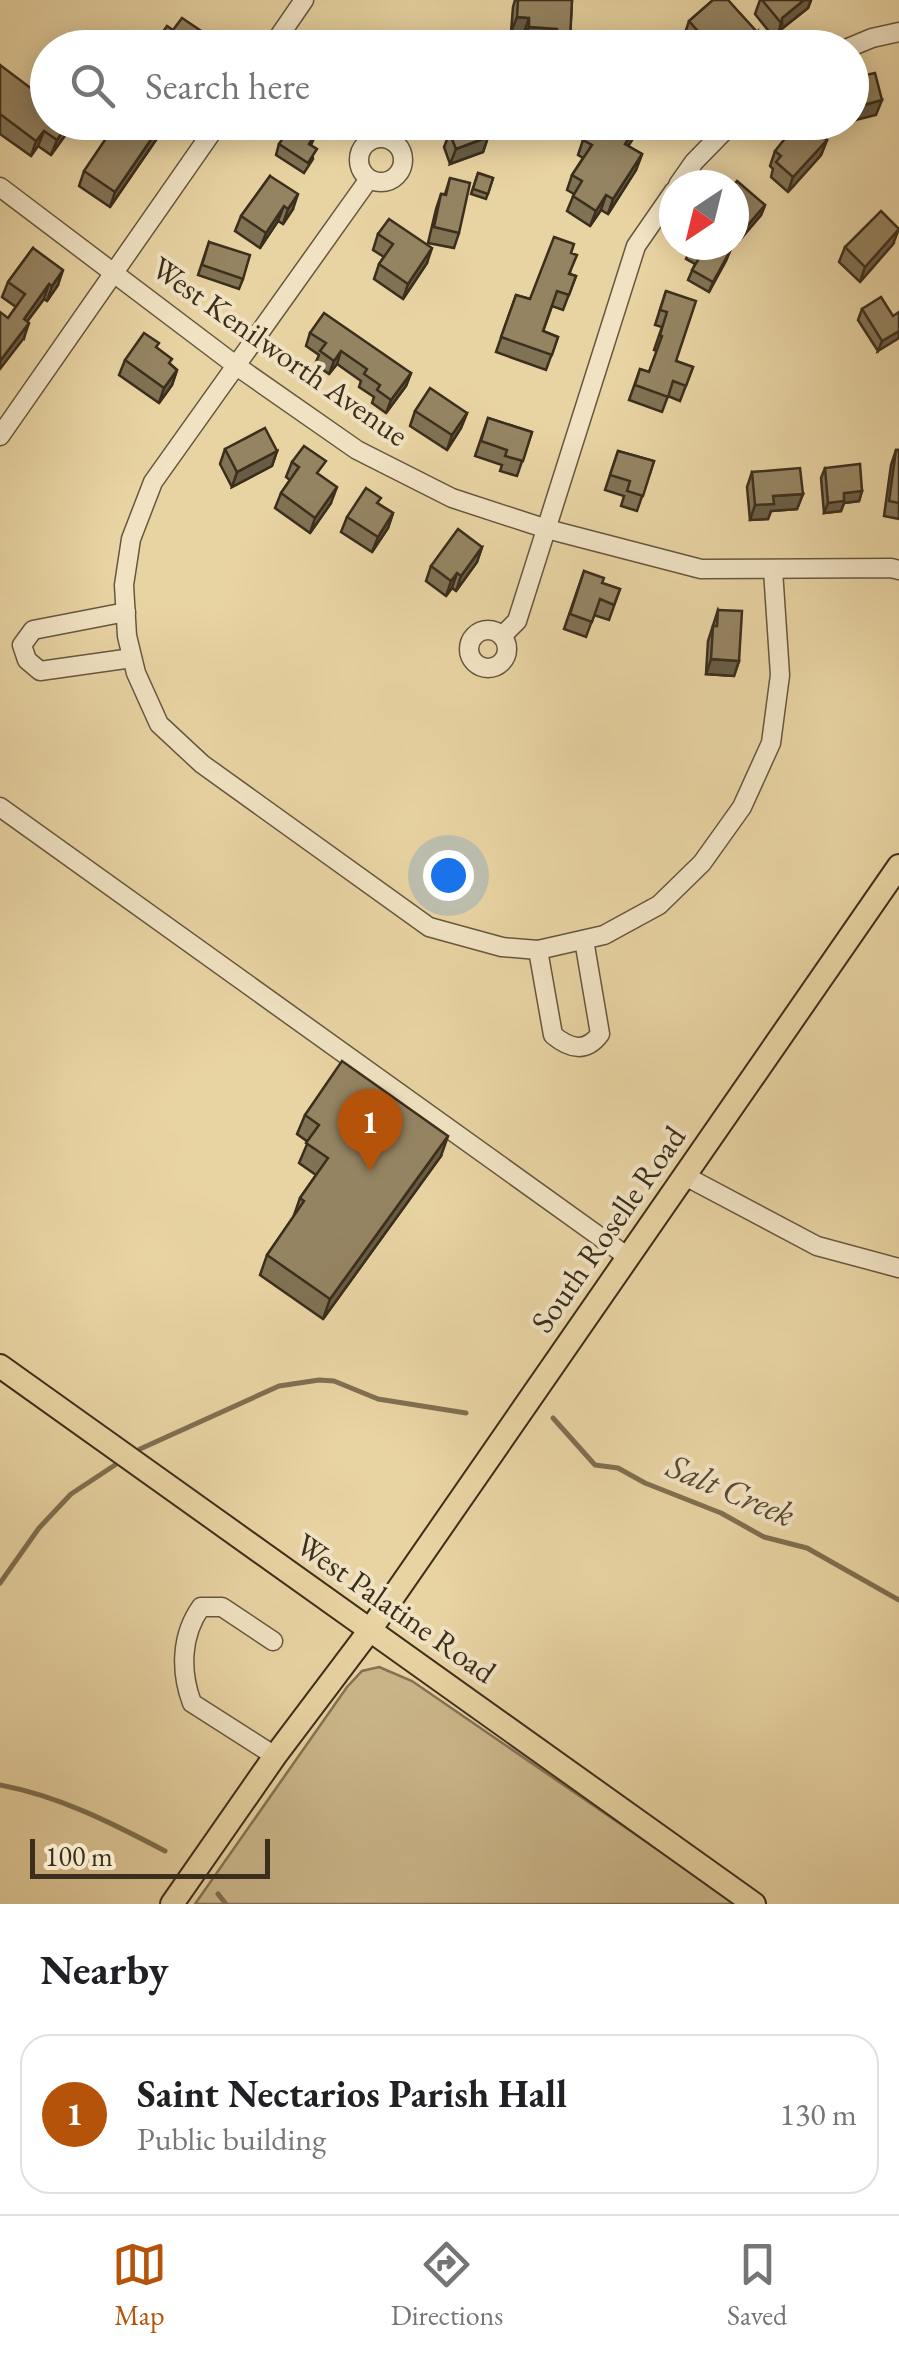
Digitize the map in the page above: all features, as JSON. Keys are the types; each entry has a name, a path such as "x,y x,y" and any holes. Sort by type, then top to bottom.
{"main road":[{"name":"South Roselle Road","path":"172,1904 275,1756 370,1630 899,866"},
{"name":"West Palatine Road","path":"0,1366 754,1904"}],"street":[{"path":"283,30 304,0"},
{"path":"869,39 899,32"},
{"path":"0,436 207,140"},
{"path":"688,170 715,140"},
{"path":"369,179 153,482 131,540 124,585 132,658 159,724 202,764 429,927 502,947 538,950 604,935 660,906 702,863 742,807 770,743 780,675 773,570"},
{"name":"West Kenilworth Avenue","path":"0,187 238,367 358,450 452,498 546,530 702,569 899,570"},
{"path":"502,636 517,621 636,246 659,213"},
{"path":"126,612 33,630 22,645 27,660 40,671 132,658"},
{"path":"0,808 628,1257"},
{"path":"538,950 553,1035 580,1049 600,1034 584,940"},
{"path":"685,1176 816,1246 899,1268"},
{"path":"273,1640 222,1606 201,1607 193,1619 182,1667 192,1703 275,1756"}],"shaded area":[{"path":"379,1667 412,1681 737,1904 195,1904 347,1687 362,1671"}],"building":[{"path":"518,0 572,0 570,30 529,27 529,18 517,17"},
{"path":"713,0 728,0 755,30 697,30 689,21"},
{"path":"762,0 804,0 782,18 782,24"},
{"path":"182,18 200,30 173,30"},
{"path":"0,65 30,88 30,136 0,114"},
{"path":"875,73 882,100 869,103 869,74"},
{"path":"105,140 151,140 115,192 84,171"},
{"path":"282,140 312,140 309,144 317,149 308,163 279,144"},
{"path":"452,140 480,140 456,149"},
{"path":"583,140 628,140 625,144 642,154 613,199 606,195 596,211 573,196 582,181 572,175 592,145"},
{"path":"784,140 827,140 793,177 776,162 781,156 775,151"},
{"path":"478,173 493,178 488,194 473,189"},
{"path":"270,176 298,194 288,209 284,206 266,233 241,216"},
{"path":"450,178 470,183 459,233 434,227 441,194 446,195"},
{"path":"749,191 765,205 749,224"},
{"path":"881,211 899,229 865,267 845,247"},
{"path":"389,219 432,248 408,284 379,264 393,244 378,234"},
{"path":"554,237 574,244 571,253 577,255 569,274 576,276 569,295 557,291 543,331 558,337 552,355 501,337 516,295 530,299"},
{"path":"209,242 250,255 243,279 202,265"},
{"path":"33,248 63,270 24,319 29,323 0,361 0,312 8,318 25,294 8,282"},
{"path":"698,260 725,260 713,282 692,270"},
{"path":"666,291 696,301 676,361 693,367 686,386 673,381 668,397 635,385 640,369 649,372 662,336 667,312 660,310"},
{"path":"881,297 893,316 899,312 899,331 882,341 862,309"},
{"path":"324,313 411,373 391,400 377,390 380,385 364,374 367,369 341,351 334,361 320,351 326,343 310,333"},
{"path":"144,333 159,343 156,347 172,359 169,363 177,370 164,388 125,360"},
{"path":"430,388 467,413 452,435 415,411"},
{"path":"488,418 532,432 523,461 505,456 507,450 481,441"},
{"path":"265,428 277,451 237,472 225,449"},
{"path":"304,446 326,461 317,473 337,487 315,518 281,493 299,467 292,462"},
{"path":"899,450 899,503 889,501"},
{"path":"618,451 654,461 643,496 627,491 630,481 610,475"},
{"path":"860,464 862,491 844,493 844,501 828,503 825,468"},
{"path":"800,468 803,494 773,496 774,504 755,505 752,472"},
{"path":"366,488 381,498 377,503 393,513 378,537 347,517"},
{"path":"458,529 482,547 461,576 457,573 451,581 431,566"},
{"path":"584,571 620,589 614,605 600,599 592,622 570,614"},
{"path":"718,610 742,611 739,661 711,659"},
{"path":"342,1061 448,1136 330,1299 267,1255 328,1158 306,1143 319,1125 305,1115"}],"waterway":[{"name":"Salt Creek","path":"140,1449 279,1386 319,1380 334,1381 378,1399 466,1413"},
{"name":"Salt Creek","path":"553,1418 595,1465 618,1468 721,1513 764,1537 807,1548 899,1600"},
{"name":"Salt Creek","path":"0,1583 39,1528 71,1494 115,1465"},
{"path":"0,1785 64,1803 165,1851"},
{"path":"218,1894 226,1904"}],"place":[{"name":"Saint Nectarios Parish Hall","path":"370,1171"}]}
